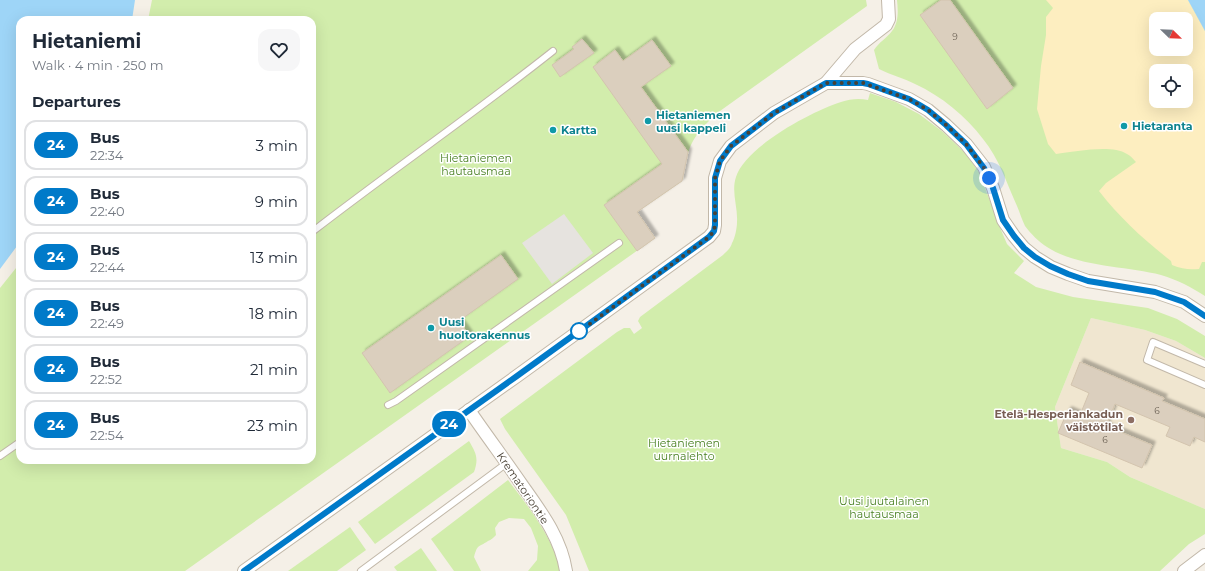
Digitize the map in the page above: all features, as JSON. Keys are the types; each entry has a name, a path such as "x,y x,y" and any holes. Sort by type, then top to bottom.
{"street":[{"path":"244,571 709,237 714,231 715,225 715,178 720,161 731,146 774,113 826,83 855,49 886,25 889,19 888,0"},
{"path":"826,83 868,84 909,99 928,110 966,144 984,168 993,188 1003,220 1024,248 1035,257 1050,266 1088,281 1155,292 1184,302 1205,316"},
{"name":"Krematoriontie","path":"469,410 546,518 558,541 565,561 566,571"},
{"path":"1184,571 1205,555"}],"lane":[{"path":"316,229 357,197 511,85 553,51"},
{"path":"388,405 396,401 619,243"},
{"path":"1205,364 1153,342 1147,360 1205,385"},
{"path":"0,456 16,445"},
{"path":"361,571 507,463"}],"shaded area":[{"path":"564,214 593,253 552,284 522,243"},
{"name":"Etelä-Hesperiankadun väistötilat","path":"1091,318 1145,330 1176,341 1205,358 1205,509 1130,477 1107,462 1061,448 1055,407"}],"green space":[{"name":"Hietaniemen hautausmaa","path":"152,0 866,0 867,6 720,111 705,124 690,146 682,181 637,212 655,238 185,571 0,571 0,288 16,268 16,464 316,464 316,16 149,16"},
{"name":"Hietaranta","path":"897,0 1188,0 1205,31 1205,296 1184,284 1161,275 1073,259 1059,254 1035,238 1025,226 994,154 969,122 934,94 911,82 879,69 874,50 890,33 896,24 898,16"},
{"path":"870,93 896,102 919,114 943,132 964,152 979,172 1007,244 1024,261 1014,273 1036,287 1073,297 1148,308 1177,319 1205,336 1205,358 1176,341 1145,330 1091,318 1055,407 1061,448 1107,462 1130,477 1205,509 1205,534 1189,544 1160,571 589,571 566,515 505,429 500,419 617,332 624,328 630,328 634,334 642,328 638,321 640,317 723,255 731,247 737,227 734,194 736,177 742,166 752,154 781,132 814,113 848,100 868,100"},
{"path":"469,441 476,456 474,472 375,544 358,522"},
{"path":"508,480 546,535 557,559 560,571 528,571 537,560 538,546 531,528 524,519 509,518 499,522 495,528 496,535 479,546 476,550 474,557 481,571 454,571 431,539"},
{"path":"350,527 366,550 337,571 288,571"},
{"path":"421,548 437,571 397,571 394,567"}],"sand":[{"name":"Hietaranta","path":"1046,0 1188,0 1205,31 1205,262 1202,262 1199,269 1186,269 1172,265 1171,261 1142,237 1099,191 1106,183 1136,162 1130,156 1120,151 1103,149 1056,154 1048,144 1037,109 1041,66 1046,35 1046,17 1053,8"}],"water":[{"path":"0,0 135,0 133,16 16,16 16,247 0,269"},
{"path":"1188,0 1205,0 1205,31"}],"building":[{"path":"941,0 950,0 1013,88 987,109 920,15"},
{"path":"582,39 594,53 560,77 552,65 574,49 572,47"},
{"name":"Hietaniemen uusi kappeli","path":"652,40 671,66 641,87 688,152 682,181 637,212 655,238 637,251 604,205 662,164 593,67 615,50 623,61"},
{"name":"Uusi huoltorakennus","path":"501,255 518,279 459,321 470,336 390,393 362,353"},
{"path":"1080,362 1164,398 1162,401 1205,419 1205,442 1194,437 1190,446 1166,436 1170,427 1115,404 1106,426 1152,445 1142,468 1058,433 1068,410 1080,415 1089,393 1071,385"}],"bus line":[{"name":"24","path":"244,571 709,237 714,231 715,225 715,178 720,161 731,146 774,113 826,83 868,84 909,99 928,110 966,144 984,168 993,188 1003,220 1024,248 1035,257 1050,266 1088,281 1155,292 1184,302 1205,316"}],"place":[{"name":"Hietaniemen uusi kappeli","path":"648,121"},
{"name":"Hietaranta","path":"1124,126"},
{"name":"Kartta","path":"553,130"},
{"name":"Uusi huoltorakennus","path":"431,328"},
{"name":"Etelä-Hesperiankadun väistötilat","path":"1131,420"}],"route":[{"path":"579,331 576,334 709,237 714,231 715,225 715,178 720,161 731,146 774,113 826,83 868,84 909,99 928,110 966,144 984,168 989,178"}],"park label":[{"name":"Hietaniemen uurnalehto","path":"684,449"},
{"name":"Uusi juutalainen hautausmaa","path":"884,507"}]}
